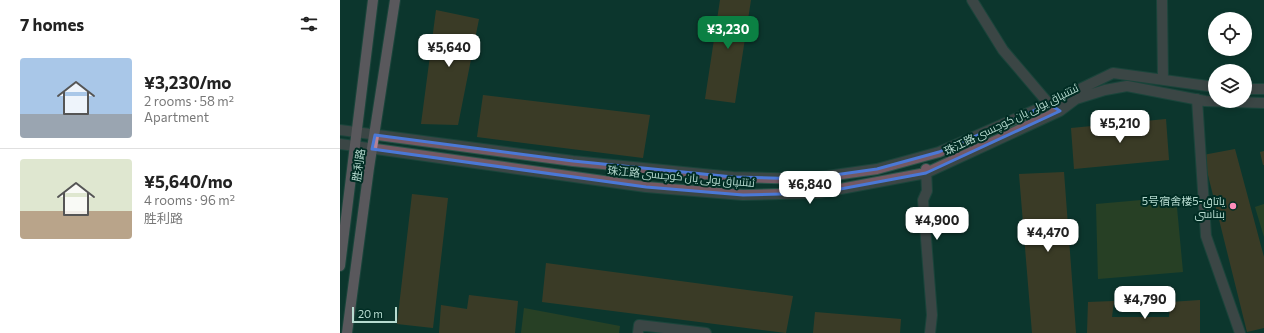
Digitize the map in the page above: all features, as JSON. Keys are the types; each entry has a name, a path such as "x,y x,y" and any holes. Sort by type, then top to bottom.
{"main road":[{"name":"胜利路","path":"340,266 358,132 373,0"},
{"name":"胜利路","path":"348,333 372,149 395,0"}],"street":[{"path":"972,0 1003,50 1049,104 1060,111"},
{"path":"1162,0 1163,80"},
{"name":"珠江路 ئىتتىپاق يولى يان كوچىسى","path":"340,130 588,162 733,176 806,179 877,169 939,152 1049,104 1113,73 1208,86"},
{"name":"珠江路 ئىتتىپاق يولى يان كوچىسى","path":"340,144 646,187 743,195 818,194 926,171 1060,111 1076,99 1105,90 1127,86 1197,99 1264,103"},
{"path":"1252,89 1264,89"},
{"path":"1197,99 1206,236 1240,333"},
{"path":"926,171 927,191 923,200 932,315 930,333"},
{"path":"638,333 639,325 706,333"}],"highlighted area":[{"path":"1049,104 1060,111 926,173 819,193 743,195 646,187 372,149 375,135 573,161 733,177 806,179 877,169 939,152"}],"green space":[{"path":"1176,197 1183,272 1098,279 1096,204"},
{"path":"1264,204 1264,237 1255,207"},
{"path":"524,308 620,326 619,333 521,333"}],"building":[{"path":"720,0 751,0 735,103 705,99"},
{"path":"436,10 479,19 458,125 421,124"},
{"path":"483,95 650,115 643,158 477,137"},
{"path":"1166,119 1169,160 1074,169 1071,128"},
{"name":"5号宿舍楼5-ياتاق بىناسى","path":"1235,149 1264,257 1264,328 1247,332 1203,155"},
{"path":"1264,151 1264,165 1263,165 1260,152"},
{"path":"1064,172 1076,333 1032,333 1019,174"},
{"path":"412,194 448,198 433,328 397,324"},
{"path":"546,263 793,296 786,333 542,302"},
{"path":"469,295 518,301 515,333 439,333 441,305 467,309"},
{"path":"1200,300 1200,333 1087,333 1088,302 1114,301 1112,317 1169,317 1170,302"},
{"path":"815,312 901,319 900,333 813,333"}],"place":[{"name":"5号宿舍楼5-ياتاق بىناسى","path":"1233,206"}]}
